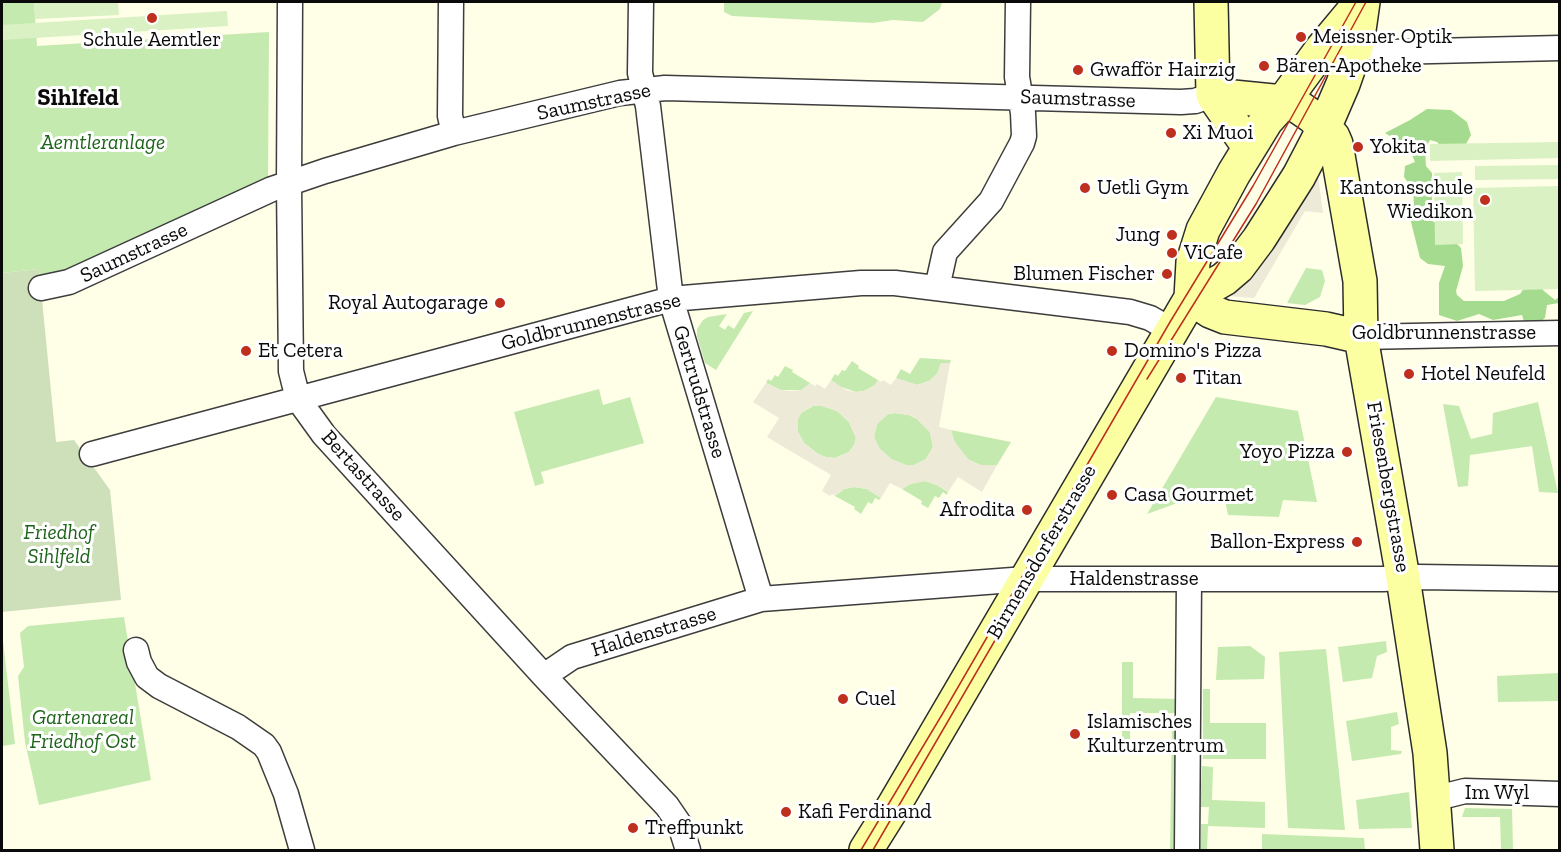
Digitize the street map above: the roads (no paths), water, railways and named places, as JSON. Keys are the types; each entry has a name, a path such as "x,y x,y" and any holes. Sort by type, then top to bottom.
{"main road":[{"path":"1211,2 1213,95 1249,147"},
{"name":"Birmensdorferstrasse","path":"866,850 1191,298 1224,279 1248,256 1299,176 1338,99 1357,44 1362,2"},
{"name":"Birmensdorferstrasse","path":"1191,298 1193,262 1203,230 1249,147 1266,121 1283,102 1321,50 1362,2"},
{"path":"1213,95 1283,102 1302,109 1324,128"},
{"name":"Friesenbergstrasse","path":"1324,128 1333,137 1340,165 1360,281 1361,337 1403,578 1434,794 1437,850"},
{"name":"Goldbrunnenstrasse","path":"1191,298 1210,311 1225,317 1326,329 1361,337"},
{"name":"Birmensdorferstrasse","path":"840,850 893,807"}],"street":[{"name":"Bertastrasse","path":"290,2 291,371 298,399 324,435 544,676 667,806 680,825 688,850"},
{"path":"451,2 450,116 454,133"},
{"name":"Gertrudstrasse","path":"641,2 640,65 649,110 671,299 761,599"},
{"path":"937,288 945,252 991,201 1024,136 1017,77 1018,2"},
{"path":"1357,44 1389,52 1560,48"},
{"name":"Saumstrasse","path":"41,288 69,282 272,189 325,171 454,133 620,93 677,88 1181,102 1195,101 1213,95"},
{"name":"Goldbrunnenstrasse","path":"92,454 671,299 861,283 895,283 1130,312 1150,318 1171,330"},
{"name":"Goldbrunnenstrasse","path":"1361,337 1560,333"},
{"name":"Haldenstrasse","path":"544,676 572,657 761,599 1026,579 1560,579"},
{"path":"1187,850 1189,580"},
{"path":"136,650 147,677 159,686 238,727 264,745 286,794 302,850"},
{"name":"Im Wyl","path":"1434,794 1449,795 1465,791 1560,794"}],"tram line":[{"path":"861,850 1170,322 1253,186 1356,2"},
{"path":"1147,379 1256,204 1366,2"},
{"path":"873,850 1040,563"}],"place":[{"name":"Schule Aemtler","path":"152,18"},
{"name":"Meissner Optik","path":"1301,37"},
{"name":"Bären-Apotheke","path":"1264,66"},
{"name":"Gwafför Hairzig","path":"1078,70"},
{"name":"Xi Muoi","path":"1171,133"},
{"name":"Yokita","path":"1358,147"},
{"name":"Uetli Gym","path":"1085,188"},
{"name":"Kantonsschule Wiedikon","path":"1485,200"},
{"name":"Jung","path":"1172,235"},
{"name":"ViCafe","path":"1172,253"},
{"name":"Blumen Fischer","path":"1167,274"},
{"name":"Royal Autogarage","path":"500,303"},
{"name":"Et Cetera","path":"246,351"},
{"name":"Domino's Pizza","path":"1112,351"},
{"name":"Hotel Neufeld","path":"1409,374"},
{"name":"Titan","path":"1181,378"},
{"name":"Yoyo Pizza","path":"1347,452"},
{"name":"Casa Gourmet","path":"1112,495"},
{"name":"Afrodita","path":"1027,510"},
{"name":"Ballon-Express","path":"1357,542"},
{"name":"Cuel","path":"843,699"},
{"name":"Islamisches Kulturzentrum","path":"1075,734"},
{"name":"Kafi Ferdinand","path":"786,812"},
{"name":"Treffpunkt","path":"633,828"}],"district":[{"name":"Sihlfeld","path":"78,98"}],"park label":[{"name":"Aemtleranlage","path":"103,143"},
{"name":"Friedhof Sihlfeld","path":"59,545"},
{"name":"Gartenareal Friedhof Ost","path":"83,730"}]}
